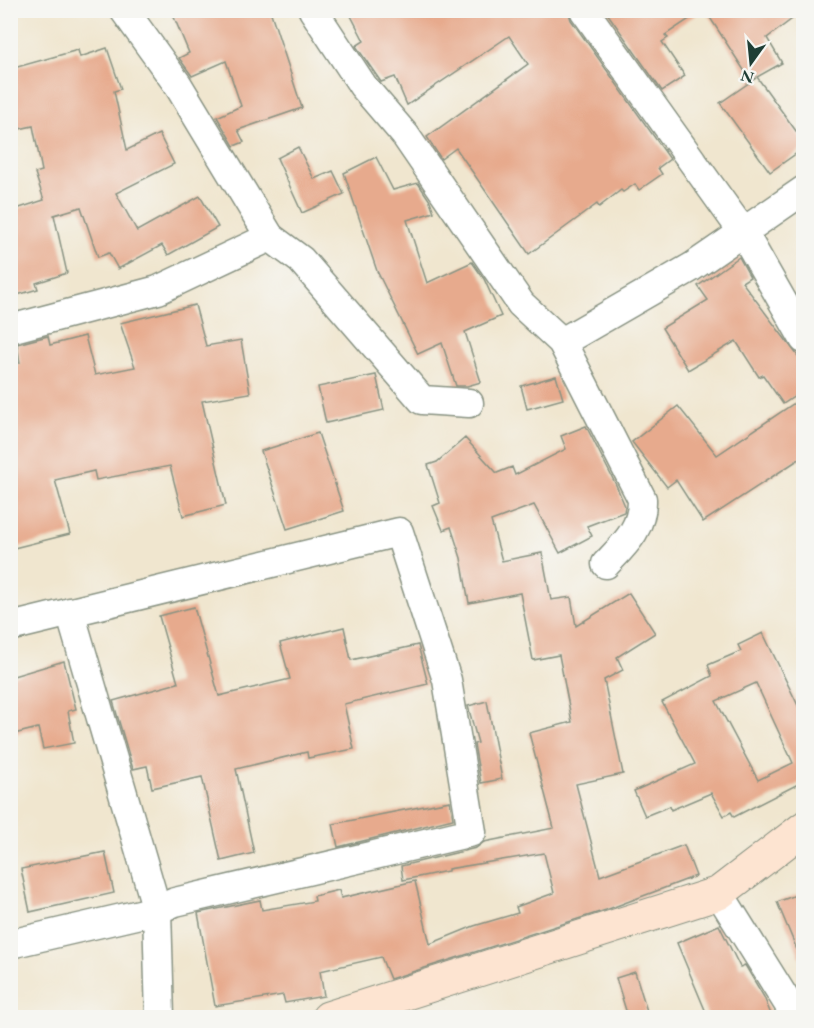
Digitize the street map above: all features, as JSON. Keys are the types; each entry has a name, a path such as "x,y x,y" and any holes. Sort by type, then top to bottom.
{"street":[{"path":"124,10 178,85 270,237 301,260 422,400 469,403"},
{"path":"313,10 363,86 405,135 521,304 562,342 642,499 642,516 631,537 606,564"},
{"path":"585,10 743,232 804,339"},
{"path":"562,342 692,267 804,190"},
{"path":"10,329 158,290 270,237"},
{"path":"10,627 330,551 399,532 447,680 472,831 175,902 157,910 10,944"},
{"path":"70,612 157,910 160,1017"},
{"path":"328,1017 719,893 804,828"},
{"path":"719,893 797,1017"}],"building":[{"path":"171,10 270,10 302,108 238,130 244,142 234,146 217,117 241,106 226,61 192,76 179,58 189,53"},
{"path":"348,10 568,10 571,20 670,159 658,168 662,174 639,190 635,184 623,192 621,190 599,207 597,204 529,254 456,148 441,159 427,137 528,64 509,36 407,105 395,77 381,82 356,46 364,41"},
{"path":"605,10 703,10 665,35 668,38 662,42 685,76 662,91"},
{"path":"705,10 804,10 767,38 782,63 757,77 804,142 804,148 770,172 720,103 756,78 751,81"},
{"path":"107,48 121,89 114,91 127,150 159,134 174,164 116,193 137,231 200,196 218,227 168,255 162,245 118,269 109,253 98,257 81,207 54,215 67,273 36,283 38,289 10,297 10,211 44,200 35,173 42,171 33,126 10,131 10,69 78,50 80,57"},
{"path":"298,147 314,179 333,171 344,194 302,213 277,158"},
{"path":"376,157 393,190 418,183 430,201 434,212 407,220 427,283 472,262 484,279 501,316 465,332 481,382 456,386 442,343 418,354 377,271 344,173"},
{"path":"739,257 750,277 742,282 804,364 804,390 783,404 763,375 759,377 736,341 688,370 662,328 708,300 698,286"},
{"path":"195,305 206,346 241,340 250,393 202,401 226,505 183,516 170,466 96,480 94,471 55,480 70,534 10,549 10,365 20,363 17,344 48,336 50,345 85,336 95,375 135,367 120,323"},
{"path":"376,375 384,410 326,423 318,387"},
{"path":"556,376 563,399 527,409 521,386"},
{"path":"796,402 804,411 804,456 703,522 676,480 667,487 632,442 678,406 717,455"},
{"path":"586,426 616,485 625,506 624,512 587,526 592,536 560,553 534,505 491,521 502,561 542,553 551,600 571,597 576,626 629,593 655,633 617,657 623,670 604,680 623,774 576,784 600,876 684,845 696,876 606,910 390,979 381,957 320,971 324,996 285,1003 283,995 215,1006 198,913 260,900 262,910 315,901 314,896 339,890 341,898 415,881 430,944 474,926 518,913 516,907 554,893 544,853 448,869 448,871 403,880 401,866 476,848 484,842 554,828 529,733 572,722 559,655 533,660 520,593 469,603 461,558 451,527 443,530 433,506 440,503 428,465 437,462 465,438 497,473 512,467 515,475 566,449 561,436"},
{"path":"318,433 344,511 287,529 261,451"},
{"path":"194,607 219,696 290,679 280,643 344,627 351,660 418,645 428,684 344,704 354,749 308,758 307,752 236,769 254,853 221,861 202,777 152,788 147,766 133,769 113,701 178,683 159,616"},
{"path":"763,633 804,718 804,785 802,782 734,817 731,812 724,816 711,793 671,810 670,806 645,816 634,791 695,764 662,702 712,676 708,665 741,651 738,645","holes":["756,683 793,763 758,780 716,701"]},
{"path":"64,661 76,709 68,711 74,743 43,749 38,728 10,735 10,677"},
{"path":"487,701 502,779 481,783 474,744 478,743 468,706"},
{"path":"450,801 453,819 338,847 333,824"},
{"path":"105,852 114,893 30,912 21,869"},
{"path":"804,892 804,964 803,964 777,902"},
{"path":"719,925 740,967 745,965 764,997 772,1017 708,1017 677,943"},
{"path":"635,972 647,1011 628,1017 616,978"}]}
